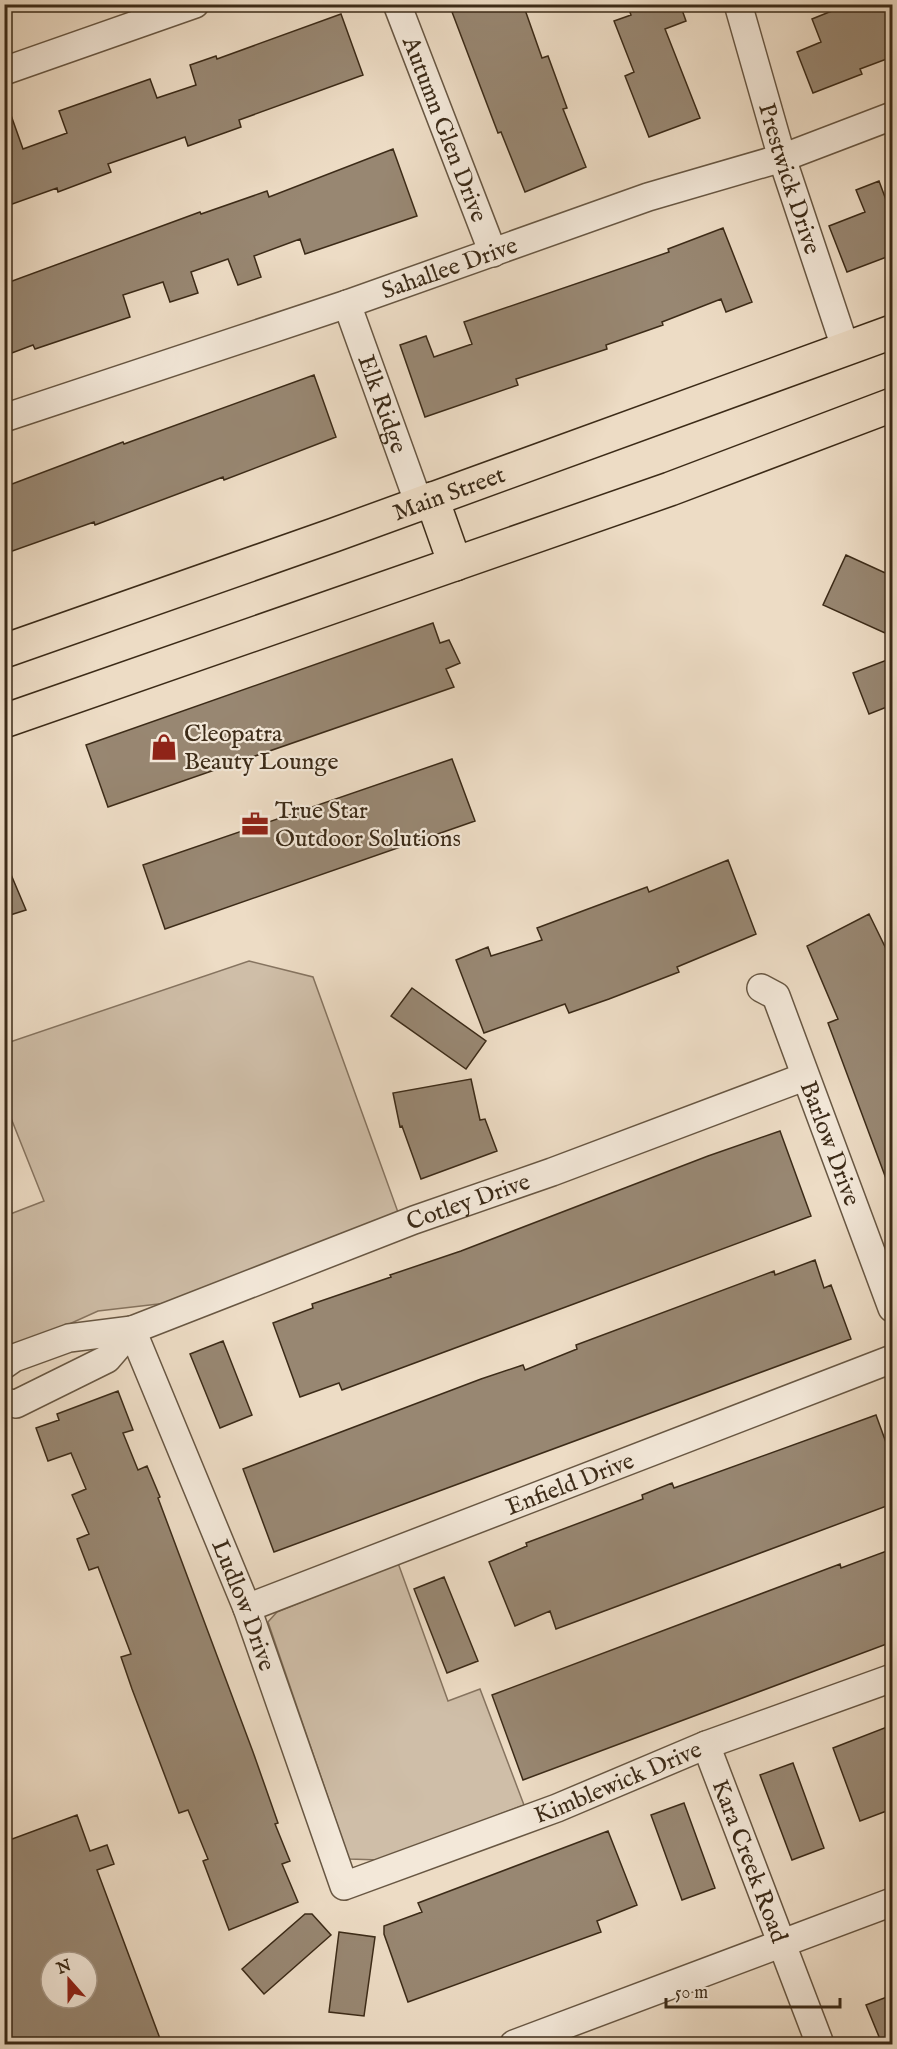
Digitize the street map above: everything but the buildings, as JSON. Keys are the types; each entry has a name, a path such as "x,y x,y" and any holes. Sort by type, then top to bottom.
{"main road":[{"name":"Main Street","path":"4,651 425,502 892,332"},
{"path":"4,721 670,489 892,405"},
{"path":"425,502 455,564"}],"street":[{"path":"4,71 195,4"},
{"name":"Autumn Glen Drive","path":"397,4 493,253"},
{"name":"Prestwick Drive","path":"738,4 782,158 846,350"},
{"name":"Sahallee Drive","path":"4,418 347,304 648,197 782,158 892,116"},
{"name":"Elk Ridge","path":"347,304 425,502"},
{"name":"Barlow Drive","path":"761,988 776,996 804,1077 857,1209 892,1308"},
{"name":"Cotley Drive","path":"4,1365 14,1358 69,1338 132,1330 414,1220 552,1172 804,1077"},
{"name":"Cotley Drive","path":"4,1402 16,1404 107,1359 132,1330"},
{"name":"Ludlow Drive","path":"132,1330 247,1608 344,1886"},
{"name":"Enfield Drive","path":"247,1608 892,1359"},
{"name":"Kimblewick Drive","path":"344,1886 558,1808 706,1745 892,1678"},
{"name":"Kara Creek Road","path":"706,1745 820,2044"},
{"path":"514,2044 892,1902"}],"shaded area":[{"path":"249,961 313,977 399,1215 167,1303 98,1311 5,1353 5,1216 44,1201 5,1103 4,1044"},
{"path":"398,1563 448,1701 480,1689 524,1805 380,1860 349,1859 268,1622 277,1612"}],"place":[{"name":"Cleopatra Beauty Lounge","path":"164,747"},
{"name":"True Star Outdoor Solutions","path":"255,824"}]}
